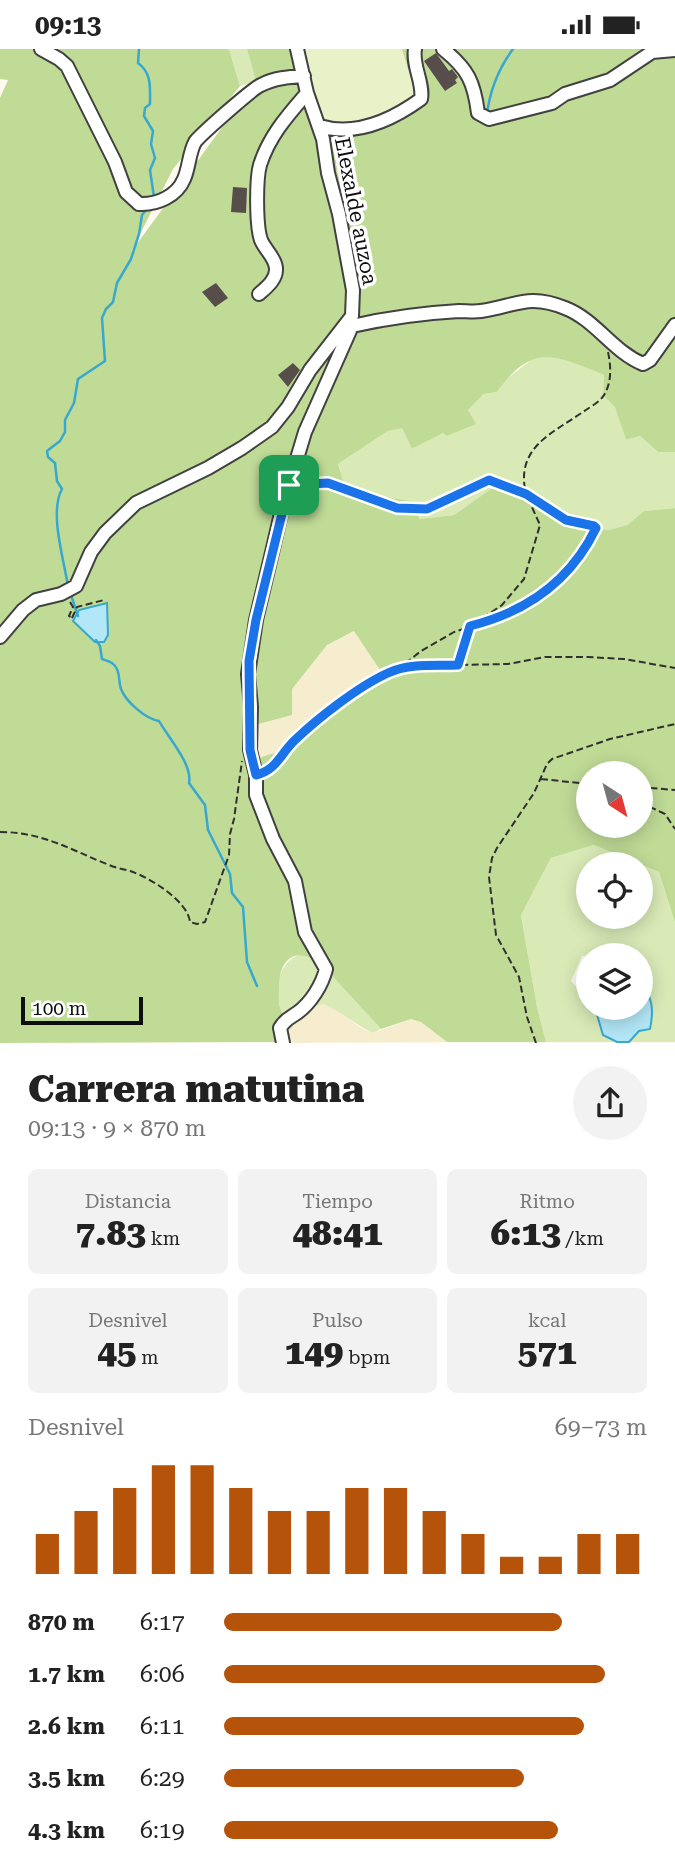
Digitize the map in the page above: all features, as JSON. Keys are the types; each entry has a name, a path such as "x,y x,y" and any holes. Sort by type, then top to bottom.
{"street":[{"path":"41,49 67,66 126,192 139,204 157,202 173,193 184,182 195,142 252,91 270,81 304,76"},
{"name":"Elexalde auzoa","path":"0,637 23,610 36,600 61,594 76,586 91,552 122,515 136,503 208,468 272,426 288,407 310,370 352,321 353,290 319,126 307,93 297,49"},
{"name":"Elexalde auzoa","path":"319,126 328,129 360,129 377,123 421,99 413,60 415,49"},
{"path":"443,49 471,79 478,113 489,119 552,103 565,94 610,80 652,53 675,50"},
{"path":"259,294 270,284 276,271 274,260 260,238 257,184 260,166 283,121 307,93"},
{"path":"283,1042 280,1028 284,1020 309,1002 324,978 326,969 305,932 295,881 274,839 257,795 252,759 249,661 289,485 305,432 352,321 480,311 537,299 577,313 595,326 606,340 643,364 650,360 675,325"}],"path":[{"path":"458,665 470,626 502,605 524,579 540,525 526,494 522,479 523,468 537,443 604,397 611,366 606,340"},
{"path":"289,485 328,483 397,508 427,509 489,480 526,494 566,520 596,528 577,561 546,590 510,614 454,632 421,651 397,670"},
{"path":"70,605 73,607 69,615 72,618 77,607 104,600"},
{"path":"256,775 270,772 295,740 349,697 387,673 412,666 508,664 545,657 588,657 624,659 675,668"},
{"path":"536,1042 527,1017 519,978 496,935 489,877 496,848 534,793 552,759 647,729 675,724"},
{"path":"0,832 47,838 150,880 185,907 190,922 197,925 205,922 229,855 243,755 246,754 252,759"},
{"path":"541,779 576,783"},
{"path":"653,788 675,790"},
{"path":"653,808 665,814 675,829"}],"shaded area":[{"path":"355,631 380,670 291,737 281,751 247,761 248,727 292,715 291,689 327,645"},
{"path":"323,1004 373,1033 411,1019 421,1022 447,1042 280,1043 293,1026 314,1007"}],"green space":[{"path":"0,49 229,49 240,86 173,169 131,252 256,81 247,49 675,49 675,452 658,452 640,436 626,440 615,407 603,395 604,375 572,362 546,357 522,365 497,392 484,394 468,410 476,424 447,436 443,433 412,449 402,428 388,431 338,464 346,490 368,499 379,496 415,502 419,519 454,515 495,486 509,483 522,487 533,503 550,515 579,527 609,530 627,525 644,511 675,508 675,923 659,872 653,870 653,852 611,852 594,845 551,858 521,915 546,1042 447,1042 421,1022 411,1019 381,1029 323,966 314,959 297,955 286,963 280,979 279,1005 293,1026 280,1042 0,1043 0,98 8,80 0,79","holes":["354,631 380,670 291,737 281,751 248,761 248,727 292,715 292,689 327,645"]},
{"path":"229,49 247,49 256,81 240,86"},
{"path":"301,49 402,49 415,92 412,101 380,117 358,124 334,123 322,118 312,93"},
{"path":"559,356 604,375 603,395 615,406 626,440 640,436 658,452 675,452 675,508 644,511 627,525 609,530 579,527 550,515 533,503 522,487 495,486 454,515 418,519 379,496 368,499 346,490 338,464 388,431 402,427 412,449 443,433 447,436 475,424 468,410 484,394 497,392 505,380 534,358"},
{"path":"594,845 611,852 576,852 576,929 653,929 653,870 659,872 675,923 675,1042 623,1042 635,1035 643,1020 653,1020 653,943 576,943 576,970 571,981 576,987 576,1020 599,1020 604,1033 617,1042 546,1042 521,915 551,858"},
{"path":"303,954 314,958 323,966 381,1029 373,1033 323,1004 314,1007 293,1026 280,1007 278,982 289,961"}],"water":[{"path":"107,603 108,635 104,642 95,642 73,621 79,610"},
{"path":"599,1020 652,1020 650,1029 639,1031 629,1042 617,1042 603,1035"}],"building":[{"path":"436,53 449,71 452,69 458,77 455,80 457,83 445,91 424,61"},
{"path":"233,187 247,188 246,213 231,212"},
{"path":"216,283 228,298 215,307 202,292"},
{"path":"293,363 300,370 288,387 278,375"}],"waterway":[{"path":"139,49 138,63 146,71 150,87 150,104 145,108 144,116 153,131 151,144 155,158 150,170 154,197"},
{"path":"487,114 496,80 513,49"},
{"path":"68,586 57,523 58,499 62,489 57,481 55,463 48,457 47,451 60,441 65,432 65,420 74,403 78,379 105,361 102,318 113,302 117,283 131,259 142,215 146,210"},
{"path":"70,592 78,616"},
{"path":"96,640 102,659 117,668 121,689 127,699 143,713 159,721 174,743 184,760 189,783 205,805 208,830 230,874 232,893 243,907 247,962 257,986"}],"route":[{"path":"489,480 526,494 566,520 596,528 577,561 546,590 510,614 470,626 458,665 412,666 387,673 349,697 295,740 270,772 256,775 250,750 249,661 256,620 289,485 328,483 397,508 427,509 489,480"}]}
